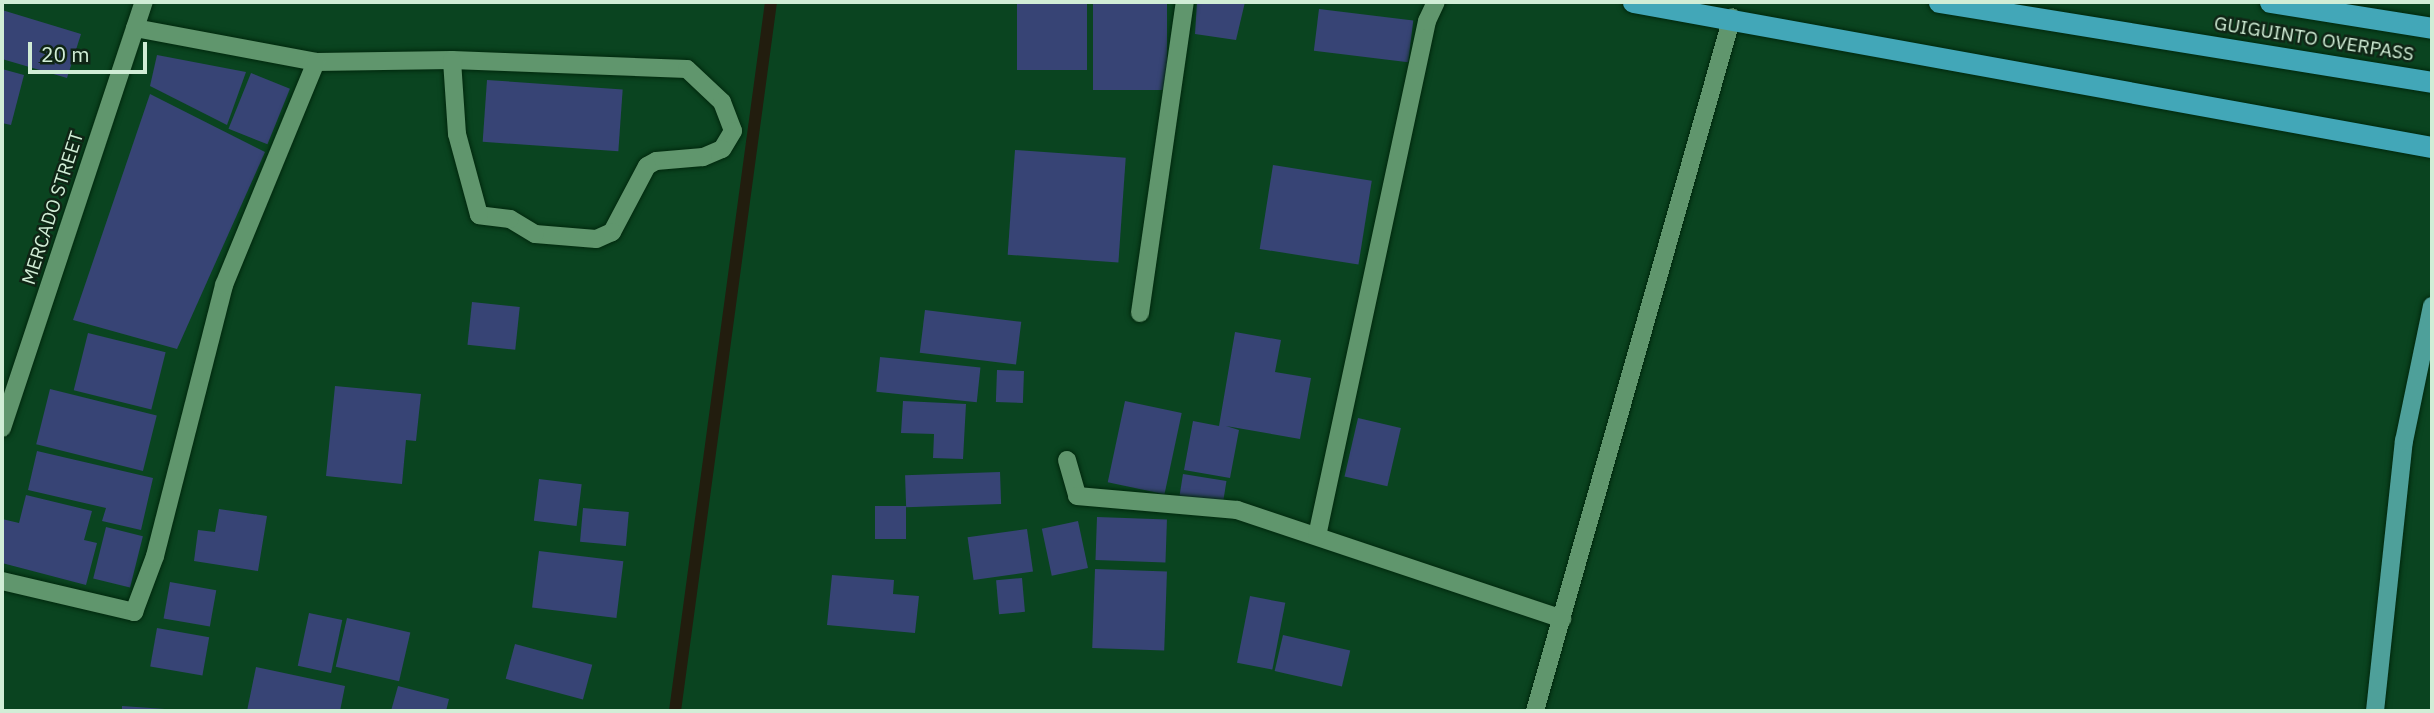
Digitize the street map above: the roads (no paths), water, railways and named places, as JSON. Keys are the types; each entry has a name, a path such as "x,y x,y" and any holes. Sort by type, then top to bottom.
{"highway":[{"path":"1633,2 1732,17 2432,147"},
{"name":"GUIGUINTO OVERPASS","path":"1939,2 2432,82"},
{"name":"GUIGUINTO OVERPASS","path":"2270,2 2432,28"}],"main road":[{"path":"2375,711 2404,441 2432,306"}],"street":[{"name":"MERCADO STREET","path":"2,428 144,2"},
{"path":"1140,313 1185,2"},
{"path":"1317,536 1427,21 1436,2"},
{"path":"1535,711 1732,17"},
{"path":"135,28 316,62 452,60 687,68 722,102 733,131 722,149 703,157 656,161 647,166 612,232 596,239 535,234 510,219 479,215 457,134 452,60"},
{"path":"2,581 134,612 155,555 224,285 316,62"},
{"path":"1067,460 1077,496 1237,510 1562,619"}],"waterway":[{"path":"675,711 771,2"}]}
